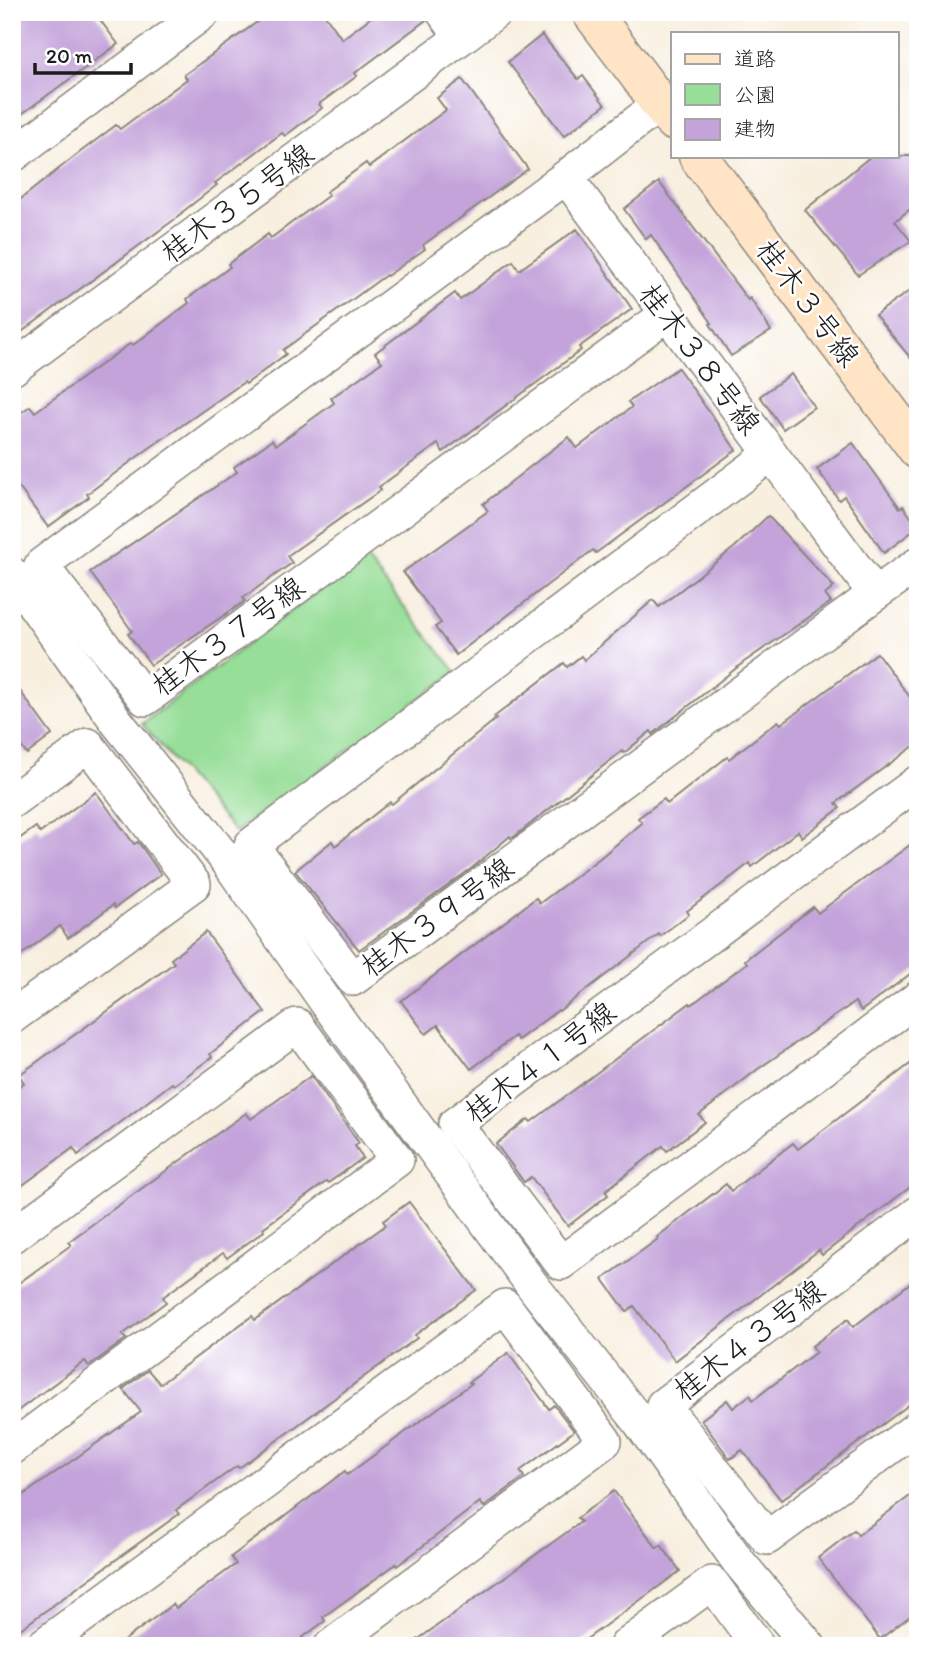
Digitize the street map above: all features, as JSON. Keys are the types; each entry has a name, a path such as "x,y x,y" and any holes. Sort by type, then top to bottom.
{"street":[{"path":"12,156 204,12"},
{"name":"桂木３５号線","path":"12,369 453,25 495,12"},
{"path":"566,177 666,113 591,12"},
{"name":"桂木３号線","path":"699,158 918,450"},
{"name":"桂木３８号線","path":"566,177 875,594"},
{"name":"桂木３７号線","path":"566,177 41,565 145,699 667,314"},
{"name":"桂木３９号線","path":"771,454 251,845 353,979 875,594"},
{"path":"875,594 918,564"},
{"path":"12,574 117,722 228,862 326,1002 532,1285 638,1420 738,1562 809,1646"},
{"path":"12,801 88,745 194,884 12,1017"},
{"name":"桂木４１号線","path":"918,782 455,1124 561,1263 918,998"},
{"path":"12,1236 297,1025 397,1160 12,1448"},
{"name":"桂木４３号線","path":"918,1213 663,1405 768,1538 918,1427"},
{"path":"42,1646 505,1306 605,1441 331,1646"},
{"path":"626,1646 712,1583 758,1646"}],"green space":[{"path":"364,556 456,672 235,832 142,724"}],"building":[{"path":"12,12 94,12 118,44 12,121"},
{"path":"271,12 323,12 342,39 378,12 424,12 426,20 355,73 357,76 319,104 322,108 285,136 282,133 215,183 217,185 182,214 12,339 12,206 116,125 120,129 187,79 184,75"},
{"path":"542,35 578,79 583,76 605,105 564,136 508,62"},
{"path":"462,79 528,169 423,245 425,249 283,350 286,354 246,384 244,382 148,449 48,527 12,478 12,419 30,406 35,412 131,343 133,345 189,303 187,299 230,267 228,264 268,234 271,238 329,195 326,192 366,163 369,167 446,110 437,98"},
{"path":"918,156 918,203 895,221 911,241 858,275 805,210 869,158"},
{"path":"659,182 748,300 750,298 771,331 731,356 710,324 712,323 651,235 646,239 624,209"},
{"path":"577,229 632,309 443,452 438,444 379,487 381,490 287,556 292,563 243,598 245,601 151,665 128,634 132,631 90,572 237,472 234,467 272,440 276,445 334,403 331,398 382,362 375,353 455,293 460,300 513,261 519,270"},
{"path":"918,285 918,367 875,315"},
{"path":"678,368 736,450 596,553 593,550 456,655 435,627 441,623 403,572 488,511 483,504 569,437 577,448 632,407 628,402"},
{"path":"791,374 814,407 783,429 760,396"},
{"path":"853,443 900,508 903,506 918,527 884,553 844,496 839,500 817,469"},
{"path":"768,516 834,587 825,595 831,602 744,662 653,734 651,731 624,753 622,751 514,837 510,836 472,868 359,950 295,871 332,841 335,846 390,802 392,804 496,719 494,717 564,663 567,667 581,656 584,660 653,600 659,607 735,547"},
{"path":"877,653 918,708 918,743 836,803 840,808 802,837 798,831 752,867 750,863 687,911 689,914 559,1011 518,1040 515,1036 471,1069 438,1025 426,1034 401,1001 536,898 540,903 600,858 642,823 638,818 664,799 667,804 727,757 729,759 778,721 781,724"},
{"path":"12,680 52,735 27,754 12,735"},
{"path":"96,792 134,844 138,842 161,874 68,938 60,926 12,962 12,844 36,827 40,833"},
{"path":"918,839 918,968 861,1011 855,1002 758,1069 699,1115 705,1122 667,1151 663,1146 605,1191 608,1195 568,1226 531,1177 524,1182 496,1144 528,1119 531,1122 690,1003 691,1005 747,963 745,960 813,907 818,913"},
{"path":"206,932 265,1012 210,1054 212,1057 174,1085 172,1083 78,1155 73,1148 12,1193 12,1091 24,1083 19,1075 174,963 171,959"},
{"path":"918,1058 918,1181 822,1255 819,1250 675,1361 634,1306 627,1312 603,1279 726,1184 731,1191 793,1143 798,1149"},
{"path":"311,1076 359,1143 355,1146 363,1158 263,1228 264,1231 227,1258 223,1253 163,1297 166,1302 122,1335 126,1339 89,1366 85,1361 12,1415 12,1288 71,1245 68,1242 246,1113 251,1119"},
{"path":"409,1202 476,1290 415,1335 417,1338 239,1468 237,1466 176,1510 179,1514 12,1635 12,1503 141,1412 123,1389 148,1370 160,1384 252,1316 255,1320 386,1225 383,1221"},
{"path":"918,1277 918,1398 781,1500 742,1450 730,1459 701,1420 727,1400 733,1408 750,1395 753,1400 816,1352 812,1346 848,1319 853,1327"},
{"path":"508,1353 549,1409 554,1405 574,1431 520,1471 524,1477 484,1507 480,1502 397,1566 396,1564 323,1617 325,1621 291,1646 117,1646 173,1604 176,1608 236,1564 231,1557 345,1471 347,1475 471,1384 469,1382"},
{"path":"918,1490 918,1610 880,1639 818,1558 854,1530 858,1535"},
{"path":"614,1491 657,1548 661,1545 680,1571 577,1646 409,1646 581,1522 577,1518"}]}
